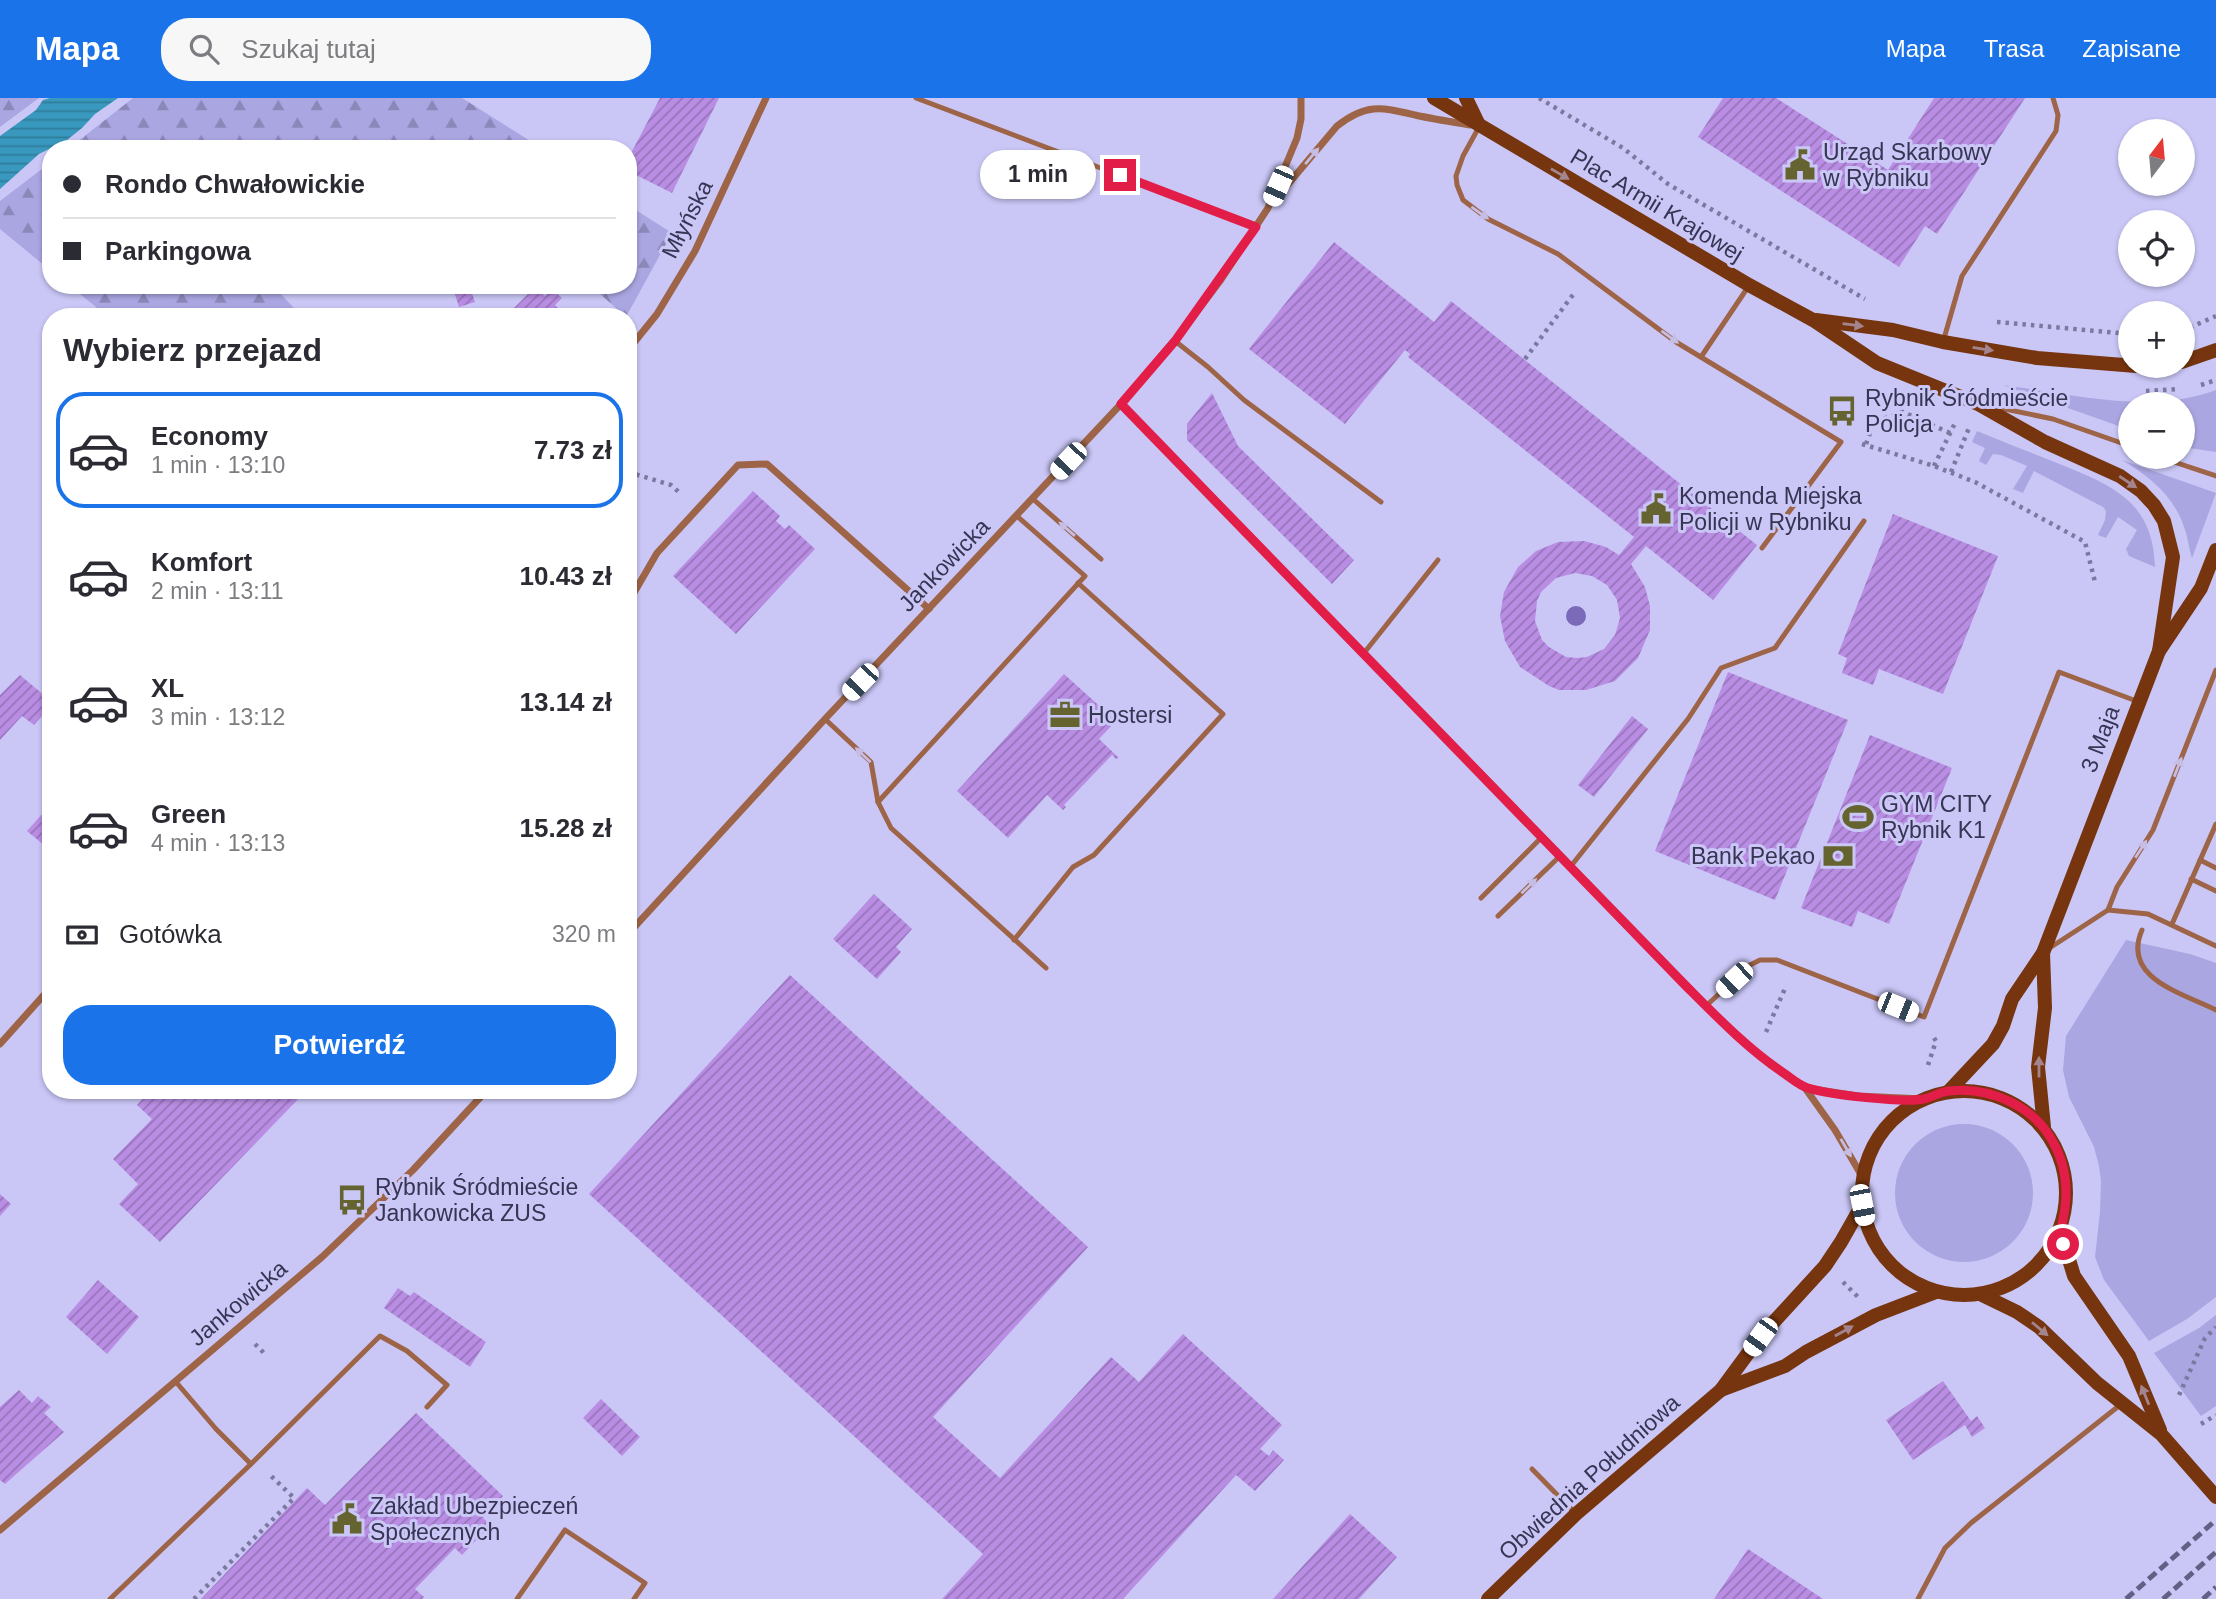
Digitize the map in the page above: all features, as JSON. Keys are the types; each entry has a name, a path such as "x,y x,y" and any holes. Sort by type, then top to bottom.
{"street":[{"name":"Młyńska","path":"637,338 656,314 695,251 766,98"},
{"path":"1268,208 1297,138 1301,98"},
{"name":"Plac Armii Krajowej","path":"1434,98 1749,285 1813,320 1877,363 1979,404 2045,442 2120,476 2141,491 2154,505 2167,531 2173,558 2159,651"},
{"path":"1466,98 1480,127"},
{"path":"1268,208 1337,126 1348,117 1364,110 1375,107 1389,108 1480,127"},
{"name":"Jankowicka","path":"637,924 825,719 1121,404 1175,341 1268,208"},
{"name":"Plac Armii Krajowej","path":"1813,320 1893,330 1943,342 2037,358 2118,364"},
{"path":"2195,357 2216,350"},
{"path":"1121,404 1706,1006 1745,1044 1805,1088 1835,1130 1863,1178"},
{"path":"637,587 657,553 738,465 767,464 929,609"},
{"name":"3 Maja","path":"1949,1091 1993,1044 2003,1026 2012,999 2043,953 2159,651 2202,588 2216,550"},
{"name":"3 Maja","path":"2043,953 2045,1008 2038,1067 2043,1127"},
{"path":"0,1044 42,997"},
{"path":"1805,1088 1858,1096 1923,1099"},
{"path":"1949,1091 1987,1093 2008,1100 2026,1111 2043,1127 2058,1153 2066,1180 2060,1230 2046,1255 2024,1277 2010,1285 1982,1294 1953,1295 1936,1292 1920,1286 1890,1265 1870,1234 1862,1205 1863,1178 1868,1155 1880,1134 1897,1115 1923,1099 1949,1091"},
{"name":"Jankowicka","path":"0,1530 290,1284 379,1204 478,1099"},
{"name":"Obwiednia Południowa","path":"1488,1599 1576,1514 1721,1390 1760,1337 1833,1256 1862,1205"},
{"path":"2060,1230 2074,1276 2129,1356 2161,1434"},
{"name":"Obwiednia Południowa","path":"1721,1390 1785,1366 1876,1315 1936,1292"},
{"path":"1982,1294 2039,1327 2096,1383 2161,1434 2216,1497"}],"lane":[{"path":"916,98 1256,227"},
{"path":"1943,342 1962,276 2056,131 2058,115 2053,98"},
{"path":"1480,127 1463,156 1456,176 1463,200 1502,227 1558,254 1676,342 1841,442 1762,548"},
{"path":"1701,357 1749,285"},
{"path":"1175,341 1244,400 1381,502"},
{"path":"1979,404 2053,419 2118,442"},
{"path":"2195,469 2216,476"},
{"path":"1033,499 1101,559"},
{"path":"878,802 1085,576 1017,516"},
{"path":"1570,866 1688,719 1721,668 1775,648 1864,521"},
{"path":"1364,653 1438,560"},
{"path":"1014,940 1073,867 1094,855 1223,714 1078,583"},
{"path":"2043,953 2108,910 2117,887 2153,830 2216,670"},
{"path":"1706,1006 1750,965 1759,960 1777,960 1924,1017 2059,672 2139,702"},
{"path":"825,719 871,762 878,802 891,828 1046,968"},
{"path":"2172,924 2216,824"},
{"path":"1481,898 1542,837"},
{"path":"2208,842 2216,845"},
{"path":"1498,916 1560,856"},
{"path":"2200,860 2216,868"},
{"path":"2191,879 2216,891"},
{"path":"2108,910 2148,914 2216,946"},
{"path":"2142,930 2137,951 2139,962 2151,978 2216,1010"},
{"path":"110,1599 380,1336 407,1351 447,1385 427,1407"},
{"path":"176,1382 216,1429 253,1462"},
{"path":"1918,1599 1945,1548 1971,1523 2122,1403"},
{"path":"1532,1469 1576,1514"},
{"path":"517,1599 565,1530 645,1583 634,1599"}],"path":[{"path":"1539,98 1623,148 1668,184 1870,301"},
{"path":"1524,359 1575,292"},
{"path":"2195,326 2216,317"},
{"path":"1949,319 2118,333"},
{"path":"1866,444 1874,422 1903,412 1950,433"},
{"path":"1934,466 1957,420"},
{"path":"1841,442 1866,444 1975,482 2085,542 2095,582"},
{"path":"637,475 671,485 697,509"},
{"path":"1767,1031 1795,965"},
{"path":"1924,1017 1936,1041 1928,1065"},
{"path":"1835,1275 1862,1301"},
{"path":"2179,1395 2205,1338 2216,1326"},
{"path":"252,1340 267,1356"},
{"path":"2201,1424 2216,1415"},
{"path":"194,1599 294,1498 253,1462"}],"green space":[{"path":"0,98 39,98 0,127"},
{"path":"133,98 462,98 529,140 79,140"},
{"path":"42,169 42,264 0,229 0,201"},
{"path":"637,211 672,233 631,308 616,308 600,294 637,294"},
{"path":"80,294 281,294 294,308 97,308"},
{"path":"2003,385 2118,401 2118,426"},
{"path":"2216,390 2216,452 2195,449 2195,396"},
{"path":"1977,431 2095,479 2126,498 2146,526 2155,567 2129,556 2126,549 2137,530 2118,517 2106,538 2098,535 2105,520 2106,511 2103,507 2034,471 2023,493 2013,489 2027,466 1993,454 1986,465 1979,461 1985,448 1972,442"},
{"path":"2136,469 2148,469 2216,493 2192,558 2180,516 2167,496"},
{"path":"2126,940 2190,954 2216,963 2216,1297 2187,1319 2149,1341 2104,1280 2095,1257 2100,1212 2099,1166 2094,1147 2069,1097 2063,1070 2066,1036"},
{"path":"1964,1124 1990,1129 2013,1144 2028,1167 2033,1193 2028,1219 2013,1242 1990,1257 1964,1262 1938,1257 1915,1242 1900,1219 1895,1193 1900,1167 1915,1144 1938,1129"},
{"path":"2216,1315 2216,1406 2201,1416 2154,1353 2199,1328"}],"water":[{"path":"118,98 95,114 67,140 42,140 42,152 0,189 0,136 36,110 43,100"}],"building":[{"path":"660,98 719,98 672,193 637,176 637,142"},
{"path":"1723,98 1776,98 1888,170 1934,98 2025,98 1937,234 1925,226 1899,267 1698,137"},
{"name":"Komenda Miejska Policji w Rybniku","path":"1334,242 1434,322 1451,301 1757,545 1713,600 1646,546 1631,564 1645,587 1650,606 1650,630 1638,658 1615,681 1586,690 1559,690 1520,667 1505,641 1500,616 1504,592 1518,567 1536,551 1558,542 1584,541 1606,547 1619,555 1634,537 1408,357 1410,354 1405,350 1345,424 1249,349","holes":["1575,573 1592,576 1607,585 1617,600 1620,618 1615,635 1604,649 1587,657 1566,657 1542,640 1535,621 1537,601 1541,592 1556,578"]},
{"path":"455,294 472,294 475,302 459,307"},
{"path":"528,294 558,294 562,298 555,305 558,308 514,308"},
{"path":"1212,393 1238,446 1354,560 1332,584 1187,440 1187,424"},
{"path":"753,491 780,516 776,521 785,529 789,525 815,549 736,634 673,576"},
{"path":"1893,514 1998,556 1943,694 1879,669 1873,685 1842,673 1847,658 1838,654"},
{"path":"1728,672 1848,720 1775,900 1655,851"},
{"path":"1064,674 1116,721 1099,739 1119,758 1116,759 1112,755 1064,805 1066,807 1063,810 1047,795 1008,838 957,791"},
{"path":"20,675 42,693 42,716 34,725 22,716 0,740 0,695"},
{"path":"1632,716 1648,729 1594,797 1578,785"},
{"path":"1870,735 1952,768 1889,924 1858,911 1852,927 1801,908"},
{"path":"42,814 42,844 27,831"},
{"path":"874,894 912,929 896,947 901,952 877,979 833,939"},
{"path":"790,975 1088,1247 933,1417 1000,1478 1111,1357 1139,1382 1183,1334 1282,1425 1260,1449 1269,1456 1273,1450 1284,1460 1255,1491 1236,1475 1123,1599 942,1599 983,1554 589,1194"},
{"path":"143,1099 298,1099 160,1242 119,1204 138,1184 113,1159 152,1119 137,1105"},
{"path":"0,1194 11,1204 0,1216"},
{"path":"98,1280 139,1317 107,1354 66,1317"},
{"path":"398,1288 410,1296 414,1292 486,1342 470,1367 384,1308"},
{"path":"1943,1381 1971,1421 1977,1416 1985,1428 1972,1437 1965,1425 1913,1460 1886,1420"},
{"path":"19,1390 32,1403 38,1396 51,1407 44,1413 64,1432 5,1484 0,1480 0,1407"},
{"path":"601,1399 640,1437 622,1456 583,1418"},
{"path":"416,1413 503,1496 483,1518 491,1525 462,1555 455,1548 415,1589 424,1597 422,1599 201,1599 307,1488 325,1505"},
{"path":"1350,1514 1397,1557 1359,1599 1273,1599"},
{"path":"1748,1549 1823,1599 1714,1599"}],"railway":[{"path":"2126,1599 2216,1520"},
{"path":"2163,1599 2216,1552"},
{"path":"2203,1599 2216,1587"}],"place":[{"name":"Urząd Skarbowy w Rybniku","path":"1800,165"},
{"name":"Rybnik Śródmieście Policja","path":"1842,411"},
{"name":"Komenda Miejska Policji w Rybniku","path":"1656,509"},
{"name":"Hostersi","path":"1065,715"},
{"name":"GYM CITY Rybnik K1","path":"1858,817"},
{"name":"Bank Pekao","path":"1838,856"},
{"name":"Rybnik Śródmieście Jankowicka ZUS","path":"352,1200"},
{"name":"Zakład Ubezpieczeń Społecznych","path":"347,1519"}],"route":[{"path":"1120,175 1256,227 1175,341 1121,404 1686,986 1752,1049 1805,1088 1858,1096 1923,1099 1949,1091 1968,1090 2008,1100 2026,1111 2053,1141 2063,1166 2066,1195 2060,1230 2063,1244"}]}
